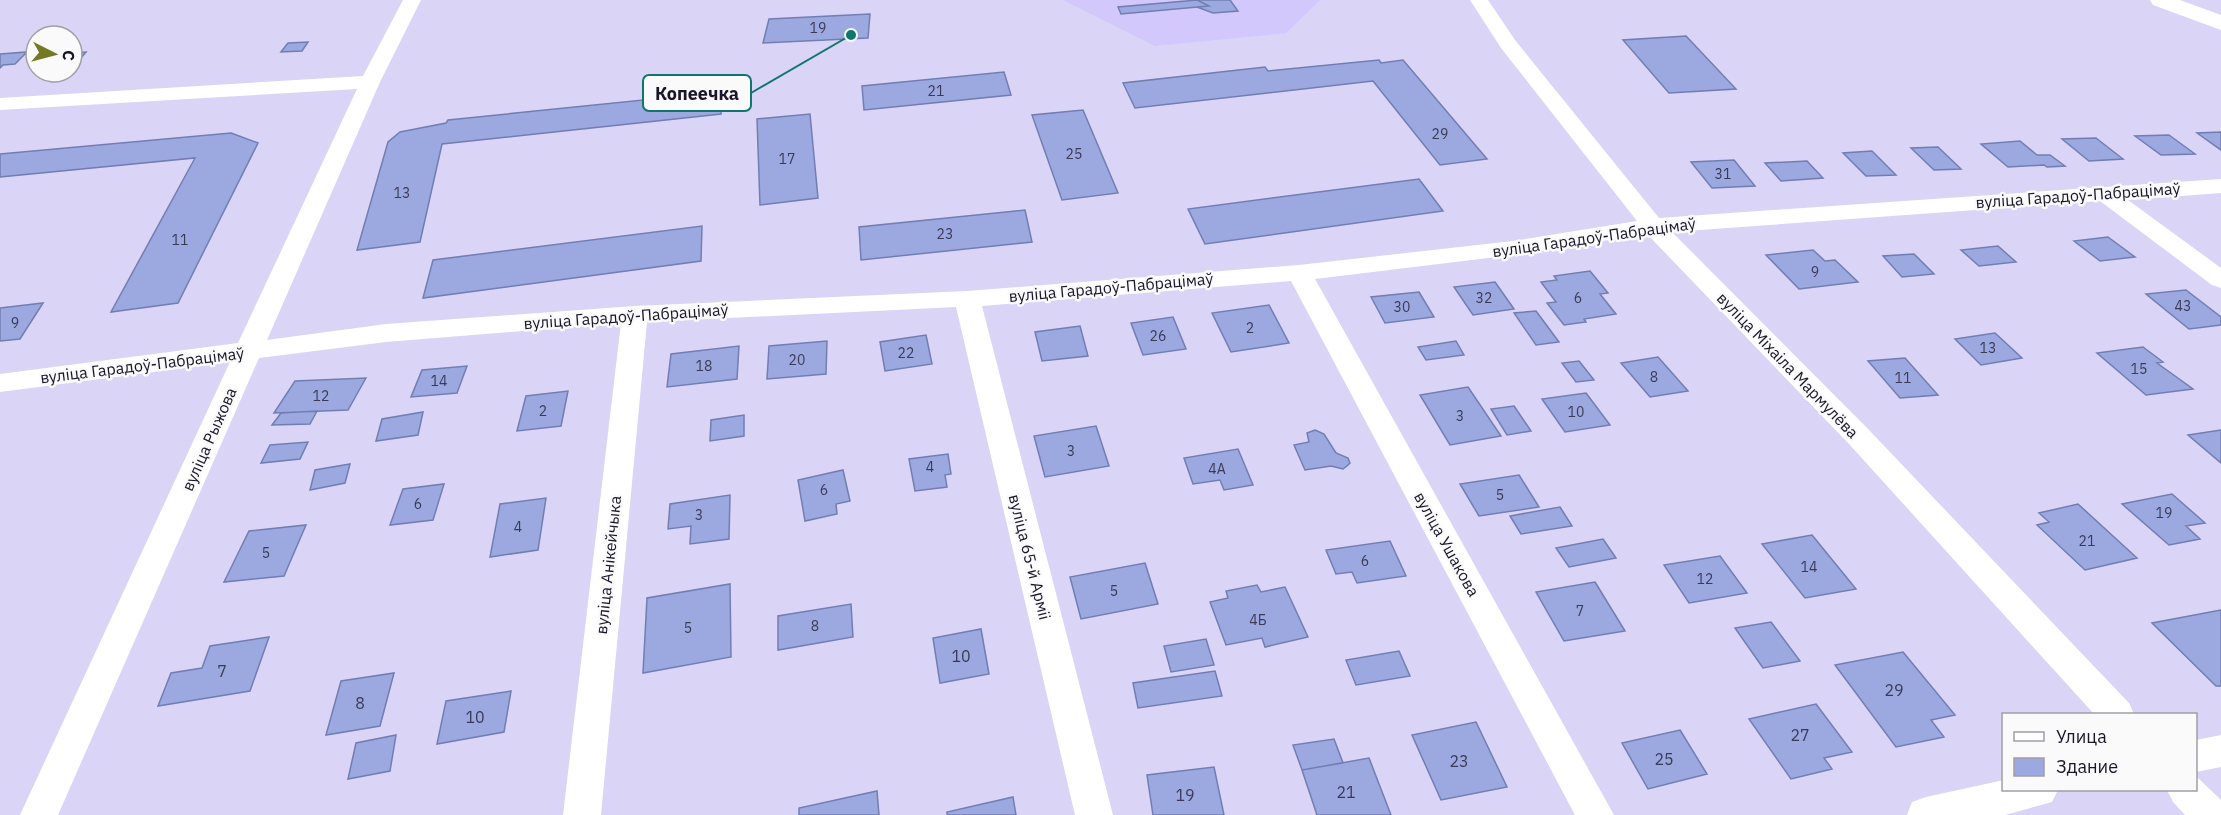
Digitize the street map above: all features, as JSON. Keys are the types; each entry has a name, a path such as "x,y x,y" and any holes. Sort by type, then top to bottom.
{"main road":[{"path":"2161,0 2221,23"}],"street":[{"name":"вуліца Рыжова","path":"39,815 370,81 412,0"},
{"name":"вуліца Міхаіла Мармулёва","path":"1479,0 1508,44 1653,226 1858,437 2115,713"},
{"path":"0,104 370,81"},
{"name":"вуліца Гарадоў-Пабрацімаў","path":"0,383 386,333 635,314 967,299 1299,273 1513,248 1653,226 2221,186"},
{"path":"2104,193 2221,280"},
{"name":"вуліца Ушакова","path":"1299,273 1595,815"},
{"name":"вуліца 65-й Арміі","path":"967,299 1094,815"},
{"name":"вуліца Анікейчыка","path":"582,815 635,314"},
{"path":"2197,756 2221,751"},
{"path":"1926,815 2030,791"},
{"path":"2188,791 2210,815"}],"shaded area":[{"path":"1063,0 1320,0 1286,33 1155,46"}],"building":[{"path":"1197,0 1230,0 1238,11 1213,13 1197,7 1209,6"},
{"path":"1197,0 1209,6 1121,14 1118,7"},
{"path":"870,14 868,38 763,43 769,19"},
{"path":"1686,36 1736,89 1669,93 1623,40"},
{"path":"308,42 302,51 281,52 288,43"},
{"path":"24,52 15,64 3,65 0,68 0,54"},
{"path":"1379,60 1381,63 1403,60 1487,159 1440,165 1373,81 1135,108 1123,83 1265,67 1268,71"},
{"path":"1004,72 1011,95 864,110 862,86"},
{"path":"722,92 721,114 442,144 420,242 357,250 388,142 400,132 446,123 448,120"},
{"path":"1083,110 1118,193 1062,200 1032,115"},
{"path":"810,114 818,198 760,205 757,119"},
{"path":"2221,132 2221,150 2197,133"},
{"path":"231,133 258,143 178,303 111,312 195,158 0,177 0,154"},
{"path":"2169,135 2195,154 2161,155 2135,136"},
{"path":"2096,138 2123,159 2089,161 2062,139"},
{"path":"2020,141 2037,155 2050,155 2065,166 2008,167 1981,144"},
{"path":"1938,147 1961,169 1934,170 1911,148"},
{"path":"1872,151 1896,175 1866,176 1843,153"},
{"path":"1734,160 1755,186 1712,188 1691,162"},
{"path":"1807,161 1823,178 1781,181 1765,163"},
{"path":"1419,179 1443,211 1205,244 1188,209"},
{"path":"1025,210 1032,242 861,260 859,227"},
{"path":"702,226 701,261 423,298 433,260"},
{"path":"2108,237 2135,257 2100,261 2074,241"},
{"path":"1998,246 2016,262 1979,266 1961,250"},
{"path":"1813,250 1825,261 1835,260 1858,282 1799,289 1766,255"},
{"path":"1914,254 1934,274 1902,277 1883,256"},
{"path":"1590,271 1608,293 1600,294 1616,314 1564,325 1547,303 1556,302 1541,282 1557,280 1554,276"},
{"path":"1495,282 1514,309 1473,315 1454,287"},
{"path":"2186,290 2221,317 2221,325 2189,329 2146,294"},
{"path":"1419,292 1434,317 1385,323 1371,297"},
{"path":"43,303 20,339 0,341 0,308"},
{"path":"1269,305 1289,343 1231,352 1212,313"},
{"path":"1536,311 1559,342 1536,345 1514,313"},
{"path":"1173,317 1186,349 1143,355 1131,323"},
{"path":"1080,326 1088,356 1042,361 1035,332"},
{"path":"1995,333 2022,358 1981,365 1955,339"},
{"path":"926,335 932,364 885,371 880,342"},
{"path":"827,341 826,374 767,379 769,346"},
{"path":"1456,341 1464,355 1426,360 1418,347"},
{"path":"739,346 737,379 667,387 671,354"},
{"path":"2143,347 2163,362 2157,363 2193,389 2146,395 2097,353"},
{"path":"1658,357 1688,391 1650,397 1621,363"},
{"path":"1905,358 1938,395 1900,398 1868,361"},
{"path":"1579,361 1594,380 1576,382 1562,363"},
{"path":"467,366 457,393 411,397 422,370"},
{"path":"366,378 348,410 274,413 295,381"},
{"path":"1468,387 1501,436 1450,445 1420,395"},
{"path":"568,391 561,426 517,431 526,396"},
{"path":"1586,393 1610,425 1565,432 1542,399"},
{"path":"1514,406 1531,431 1507,435 1491,409"},
{"path":"317,411 310,424 272,425 281,413"},
{"path":"423,412 418,435 376,441 382,419"},
{"path":"744,415 744,436 710,441 711,420"},
{"path":"1096,426 1109,466 1045,477 1034,436"},
{"path":"1315,430 1324,434 1336,453 1348,458 1350,463 1347,466 1343,469 1331,466 1305,470 1294,445 1309,442 1307,433"},
{"path":"2221,430 2221,463 2188,435"},
{"path":"308,442 300,459 261,463 270,445"},
{"path":"1238,449 1253,485 1224,490 1220,480 1193,484 1184,458"},
{"path":"948,454 951,474 945,475 947,487 915,491 909,459"},
{"path":"350,464 345,483 310,490 315,470"},
{"path":"843,470 850,501 836,504 837,514 805,521 798,480"},
{"path":"1519,475 1539,507 1479,516 1460,484"},
{"path":"444,484 433,520 390,525 403,489"},
{"path":"2172,494 2205,523 2186,526 2200,539 2169,545 2122,504"},
{"path":"730,495 729,539 690,544 691,526 668,529 670,504"},
{"path":"546,498 538,550 490,557 500,504"},
{"path":"2078,504 2137,558 2085,570 2037,525 2049,522 2039,513"},
{"path":"1560,507 1572,526 1521,534 1510,516"},
{"path":"306,525 284,576 224,582 249,531"},
{"path":"1812,535 1856,589 1805,598 1762,544"},
{"path":"1603,539 1616,558 1569,567 1556,548"},
{"path":"1390,541 1406,576 1357,583 1352,572 1336,574 1326,550"},
{"path":"1720,556 1747,593 1689,603 1664,565"},
{"path":"1145,563 1158,604 1081,619 1070,577"},
{"path":"1595,582 1625,631 1564,641 1536,592"},
{"path":"730,584 731,657 643,673 647,598"},
{"path":"1257,585 1261,592 1285,587 1308,637 1265,647 1262,638 1226,645 1210,602 1228,598 1226,591"},
{"path":"851,604 853,637 778,650 778,616"},
{"path":"2221,610 2221,686 2216,686 2152,623"},
{"path":"1771,622 1800,661 1763,668 1735,628"},
{"path":"981,629 989,674 940,683 933,638"},
{"path":"269,637 250,691 158,706 171,673 202,668 210,646"},
{"path":"1206,639 1214,665 1171,672 1164,646"},
{"path":"1399,651 1410,676 1356,685 1346,660"},
{"path":"1903,652 1955,715 1931,720 1944,737 1896,747 1835,665"},
{"path":"1215,671 1222,696 1138,708 1133,683"},
{"path":"394,673 380,726 326,735 341,681"},
{"path":"511,691 504,732 437,744 446,701"},
{"path":"1816,704 1852,752 1824,758 1832,769 1791,779 1749,719"},
{"path":"1476,722 1507,787 1441,800 1412,735"},
{"path":"1680,730 1707,774 1648,789 1622,743"},
{"path":"396,735 390,771 348,779 356,743"},
{"path":"1334,739 1343,763 1302,770 1293,745"},
{"path":"1369,758 1391,815 1317,815 1302,770"},
{"path":"1214,767 1224,815 1153,815 1147,775"},
{"path":"877,791 879,815 799,815 799,808"},
{"path":"1013,797 1016,815 947,815 947,812"}],"place":[{"name":"Копеечка","path":"851,35"}]}
